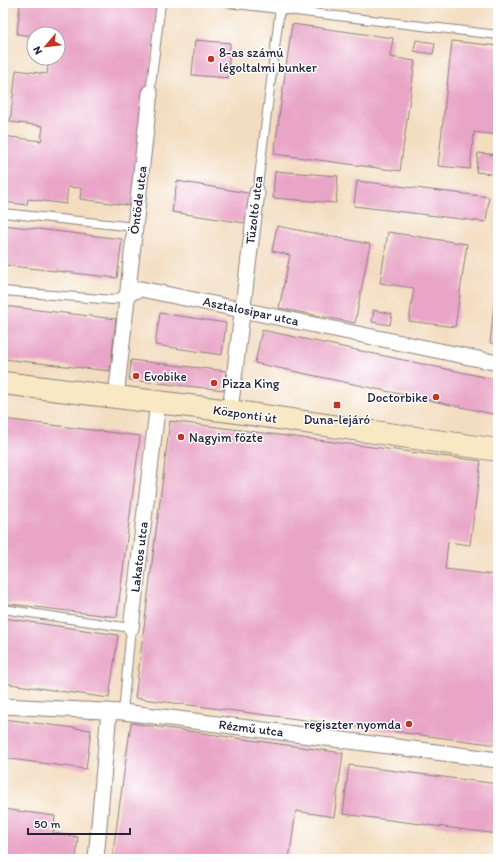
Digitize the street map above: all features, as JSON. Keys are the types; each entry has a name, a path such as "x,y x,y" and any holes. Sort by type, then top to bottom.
{"street":[{"name":"Öntöde utca","path":"116,397 150,93"},
{"name":"Tűzoltó utca","path":"230,411 256,193"},
{"name":"Asztalosipar utca","path":"127,294 141,289 498,363"},
{"name":"Központi út","path":"3,383 230,411 494,452"},
{"name":"Lakatos utca","path":"130,628 158,402"},
{"name":"Rézmű utca","path":"3,706 116,712 498,760"},
{"name":"Lakatos utca","path":"96,859 116,712"}],"lane":[{"name":"Öntöde utca","path":"150,93 161,3"},
{"path":"228,3 498,35"},
{"name":"Tűzoltó utca","path":"256,193 280,8"},
{"path":"3,213 135,227"},
{"name":"Asztalosipar utca","path":"3,291 113,300 127,294"},
{"path":"3,609 130,628"},
{"name":"Lakatos utca","path":"116,712 130,628"}],"building":[{"path":"20,3 158,3 134,206 80,199 81,188 68,187 66,204 28,199 27,205 3,202 3,136 41,141 43,126 10,122 16,70 47,74 48,66 66,66 66,26 26,26 26,35 17,34"},
{"path":"292,24 393,38 390,57 415,61 400,171 274,154"},
{"name":"8-as számú légoltalmi bunker","path":"195,40 230,43 228,78 192,75"},
{"path":"416,40 435,43 433,54 414,51"},
{"path":"452,41 498,46 498,135 474,132 470,169 438,166"},
{"path":"478,153 498,155 498,175 476,172"},
{"path":"275,171 338,176 336,203 273,198"},
{"path":"177,181 253,194 251,212 247,212 245,223 172,212"},
{"path":"357,181 489,197 486,222 354,206"},
{"path":"3,225 122,239 117,278 3,265"},
{"path":"277,226 370,244 355,323 279,308 290,255 272,251"},
{"path":"388,232 467,244 455,327 409,321 414,288 380,283"},
{"path":"495,296 498,297 498,344 490,343"},
{"path":"3,306 116,319 110,371 3,359"},
{"path":"374,310 392,314 390,325 372,322"},
{"path":"160,313 226,323 222,355 155,345"},
{"path":"262,330 498,380 498,415 255,363"},
{"path":"131,360 226,371 224,390 129,380"},
{"path":"3,419 140,436 117,617 3,603"},
{"path":"170,421 481,461 470,545 448,542 445,569 495,575 498,555 498,745 135,698"},
{"path":"3,618 118,635 109,698 3,683"},
{"path":"3,719 91,730 86,769 3,758"},
{"path":"131,723 343,753 334,817 296,811 289,859 112,859"},
{"path":"349,765 498,784 498,834 343,814"},
{"path":"3,809 55,816 53,833 78,837 76,859 3,859"}],"place":[{"name":"8-as számú légoltalmi bunker","path":"211,59"},
{"name":"Evobike","path":"136,376"},
{"name":"Pizza King","path":"214,383"},
{"name":"Doctorbike","path":"436,397"},
{"name":"Duna-lejáró","path":"337,405"},
{"name":"Nagyim főzte","path":"181,437"},
{"name":"regiszter nyomda","path":"409,724"}]}
